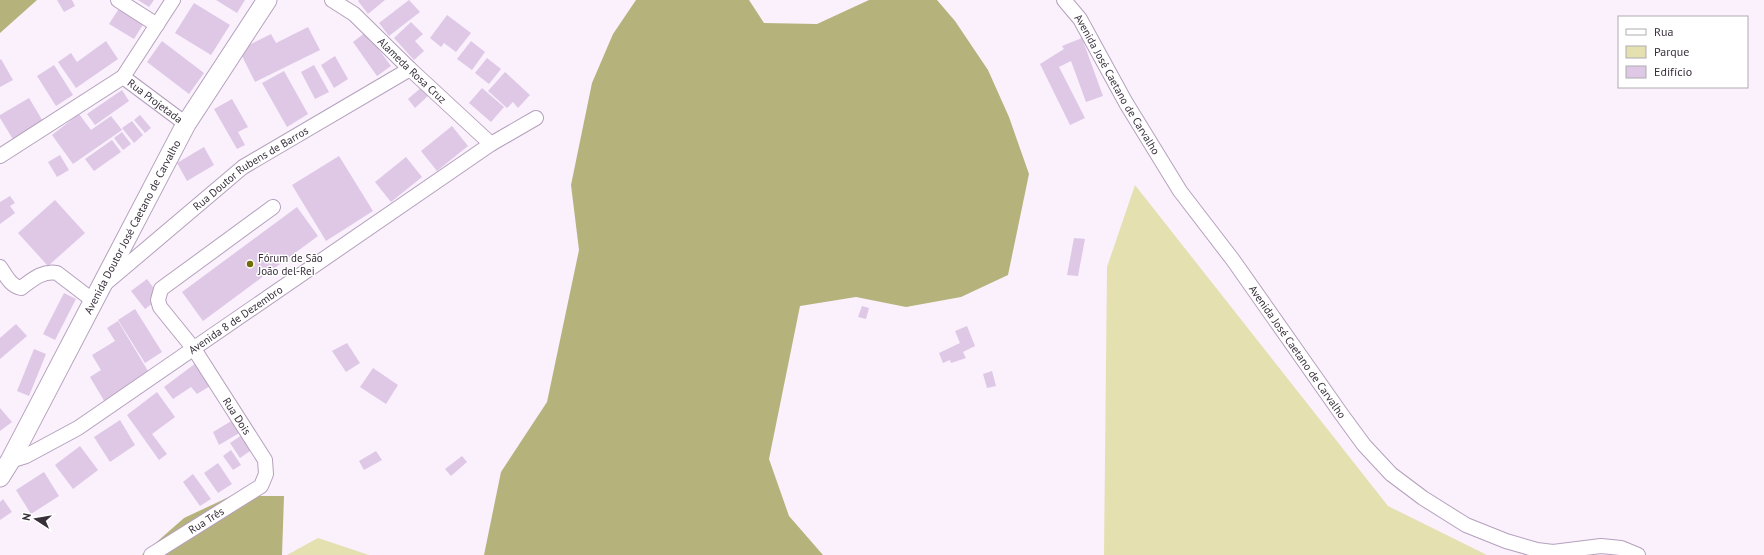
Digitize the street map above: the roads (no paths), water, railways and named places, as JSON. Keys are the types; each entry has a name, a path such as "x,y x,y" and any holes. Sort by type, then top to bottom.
{"main road":[{"name":"Avenida Doutor José Caetano de Carvalho","path":"3,468 95,302 186,124 267,0"}],"street":[{"path":"118,0 157,25"},
{"path":"0,156 123,77 173,0"},
{"name":"Alameda Rosa Cruz","path":"332,0 354,14 410,69 491,144"},
{"name":"Avenida José Caetano de Carvalho","path":"1064,0 1080,19 1126,103 1180,191 1234,260 1364,445 1391,474 1423,498 1466,525 1506,541 1537,550 1553,552 1601,546 1621,548 1638,555"},
{"name":"Rua Doutor Rubens de Barros","path":"104,285 243,167 410,69"},
{"name":"Rua Projetada","path":"123,77 186,124"},
{"name":"Avenida 8 de Dezembro","path":"3,468 78,428 491,144 536,118"},
{"name":"Rua Dois","path":"260,486 266,474 266,460 194,349 160,307 158,300 161,289 273,207"},
{"path":"0,266 12,284 16,287 21,288 45,272 57,273 95,302"},
{"name":"Rua Três","path":"151,555 260,486"}],"place":[{"name":"Fórum de São João del-Rei","path":"250,264"}]}
